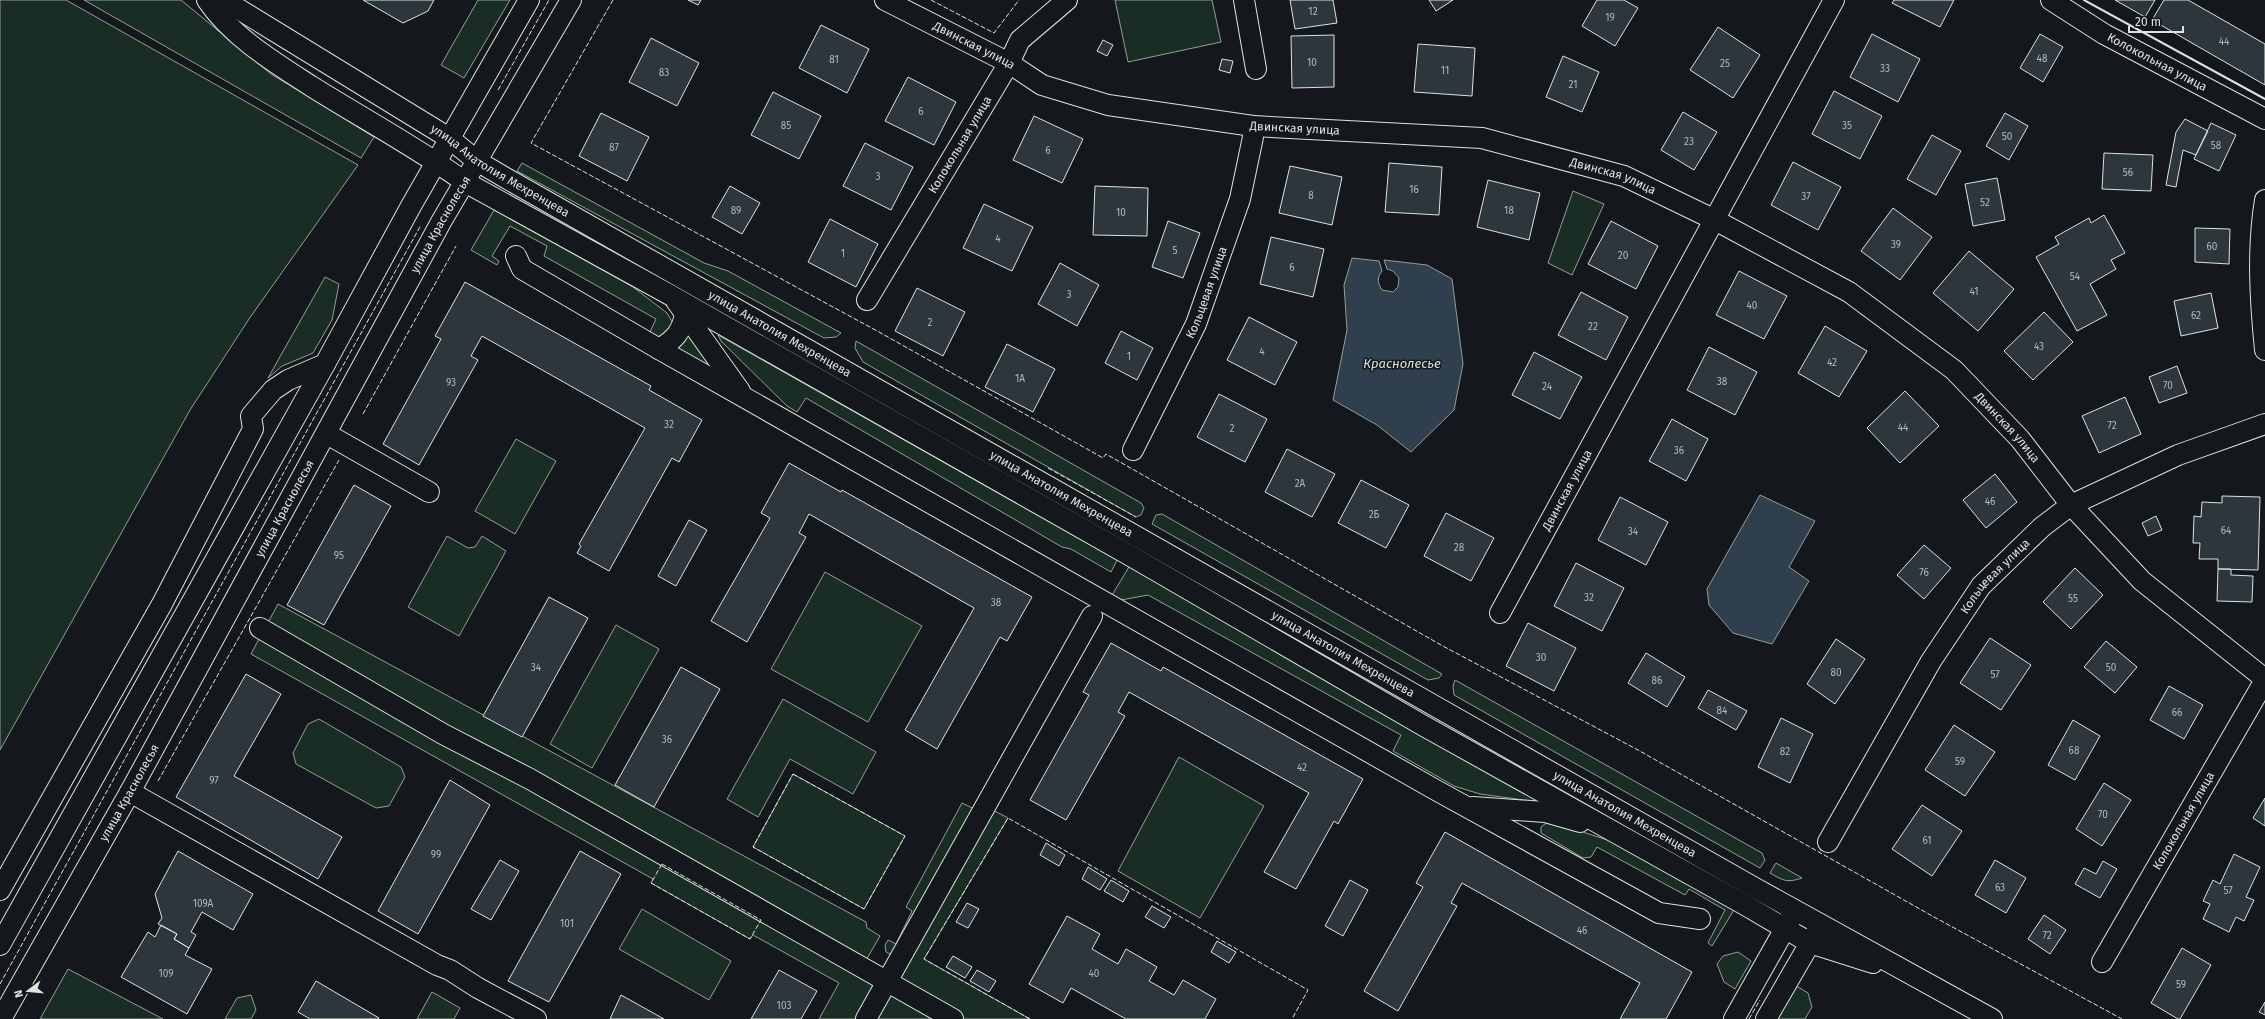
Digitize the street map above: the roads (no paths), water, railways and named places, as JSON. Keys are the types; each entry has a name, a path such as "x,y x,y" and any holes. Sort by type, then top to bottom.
{"street":[{"name":"улица Анатолия Мехренцева","path":"207,0 220,19 274,62 385,132 436,161 465,182 672,296 1129,555 1424,726 1608,830 1745,904 1810,943 1916,977"},
{"name":"улица Анатолия Мехренцева","path":"214,0 232,5 449,138 477,161 828,363 1796,911 1992,1019"},
{"path":"0,945 325,364 436,161 529,0"},
{"name":"улица Краснолесья","path":"1,1019 130,792 327,434 441,222 572,0"},
{"name":"Двинская улица","path":"885,0 1009,63 1042,85 1108,104 1253,126 1482,138 1624,176 1715,220 1849,292 1954,370 2020,439 2071,504 2142,581 2265,680"},
{"name":"Колокольная улица","path":"867,300 1009,63 1020,40 1067,0"},
{"path":"1244,0 1256,69"},
{"name":"Двинская улица","path":"1500,613 1834,0"},
{"name":"Колокольная улица","path":"2051,0 2104,34 2265,119"},
{"name":"Кольцевая улица","path":"1133,450 1196,324 1240,200 1253,137 1253,126"},
{"path":"2265,200 2262,216 2260,301 2265,350"},
{"name":"улица Анатолия Мехренцева","path":"516,256 522,268 659,349 1467,807 1660,913 1700,919"},
{"name":"улица Анатолия Мехренцева","path":"672,296 743,396"},
{"path":"659,349 674,340 683,326 685,314"},
{"path":"0,890 162,604 253,429 251,416 273,390 288,380 325,364"},
{"name":"Кольцевая улица","path":"1828,842 1931,661 1981,586 2042,527 2071,504 2178,455 2265,424"},
{"path":"327,434 429,492"},
{"path":"866,1019 886,980 1092,616"},
{"path":"260,628 443,734 530,779 953,1019"},
{"name":"Колокольная улица","path":"2102,962 2265,680"},
{"path":"130,792 437,966 450,970 478,988 536,1019"},
{"name":"улица Анатолия Мехренцева","path":"1467,807 1545,812 1608,830"},
{"path":"1534,844 1533,826 1545,812"},
{"path":"1734,1016 1796,911"},
{"path":"1766,1019 1821,925"}],"water":[{"name":"Краснолесье","path":"1352,258 1379,261 1382,271 1378,280 1382,290 1393,292 1398,287 1399,278 1393,271 1387,269 1384,260 1427,265 1452,279 1463,364 1454,410 1411,452 1377,425 1333,400 1347,330 1344,285"},
{"path":"1760,495 1815,521 1789,567 1809,581 1772,644 1733,633 1709,605 1707,589"}]}
